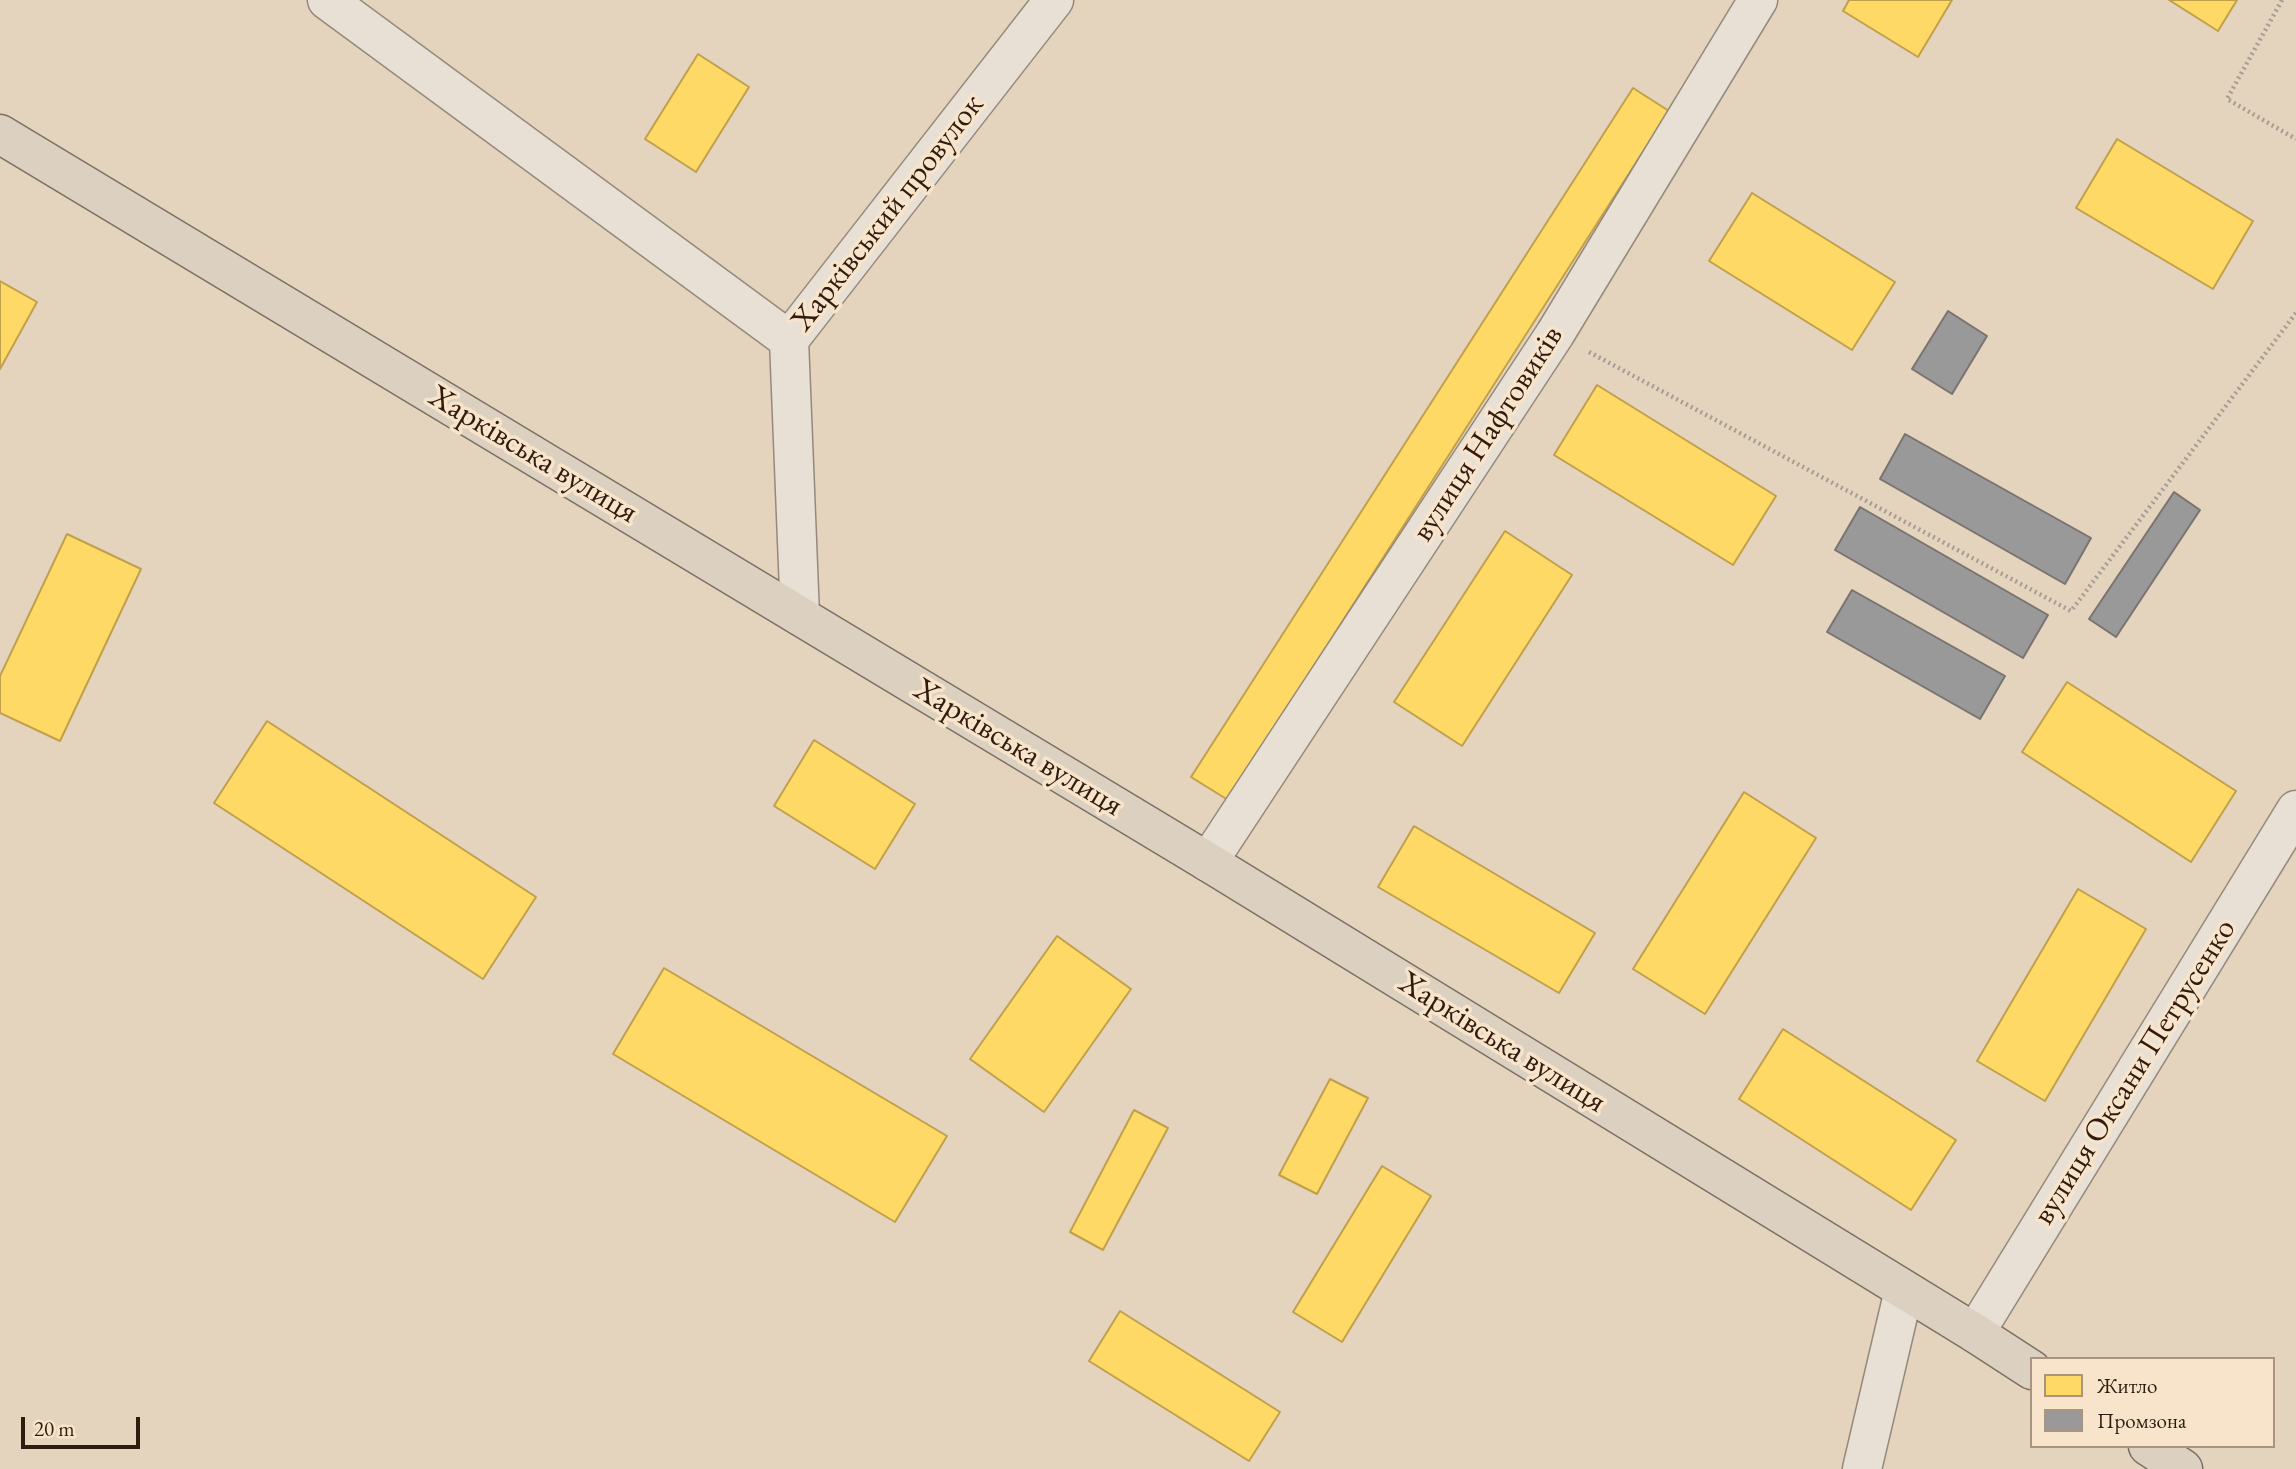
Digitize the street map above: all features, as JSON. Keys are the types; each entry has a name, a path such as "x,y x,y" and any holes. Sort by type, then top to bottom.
{"main road":[{"name":"Харківська вулиця","path":"0,134 1208,862 2030,1369"},
{"path":"2151,1448 2183,1469"}],"street":[{"path":"327,0 789,340"},
{"name":"Харківський провулок","path":"800,616 789,340 1054,0"},
{"name":"вулиця Нафтовиків","path":"1208,862 1555,334 1758,0"},
{"name":"вулиця Оксани Петрусенко","path":"1975,1333 2296,810"},
{"path":"1862,1469 1904,1290"}],"path":[{"path":"2282,0 2227,99 2296,139"},
{"path":"1555,334 2071,611 2296,313"}],"building: Житло":[{"path":"1849,0 1952,0 1918,57 1843,11"},
{"path":"2169,0 2237,0 2218,31"},
{"path":"698,54 749,87 696,172 645,139"},
{"path":"1633,88 1669,111 1228,800 1191,777"},
{"path":"2117,139 2253,221 2213,289 2076,208"},
{"path":"1752,193 1895,282 1852,350 1709,261"},
{"path":"0,281 37,302 0,369"},
{"path":"1597,385 1776,496 1733,565 1554,455"},
{"path":"1505,531 1572,575 1462,746 1394,702"},
{"path":"67,534 141,569 60,741 0,713 0,676"},
{"path":"2067,682 2236,791 2191,862 2022,752"},
{"path":"267,721 536,897 483,979 214,803"},
{"path":"814,740 915,804 875,869 774,806"},
{"path":"1744,792 1816,838 1705,1014 1633,969"},
{"path":"1414,826 1595,933 1559,993 1378,887"},
{"path":"2078,889 2146,929 2045,1101 1977,1061"},
{"path":"1057,936 1131,989 1044,1112 970,1059"},
{"path":"664,968 947,1136 895,1222 613,1054"},
{"path":"1783,1029 1956,1140 1911,1210 1739,1099"},
{"path":"1330,1079 1368,1098 1317,1194 1279,1175"},
{"path":"1134,1110 1168,1128 1103,1250 1070,1232"},
{"path":"1382,1166 1431,1196 1342,1342 1293,1312"},
{"path":"1120,1311 1280,1412 1249,1461 1089,1361"}],"building: Промзона":[{"path":"1948,311 1987,336 1952,394 1912,369"},
{"path":"1905,434 2091,538 2065,584 1880,479"},
{"path":"2174,492 2200,510 2116,637 2089,619"},
{"path":"1860,507 2048,615 2023,658 1835,550"},
{"path":"1852,590 2005,676 1980,719 1827,632"}]}
